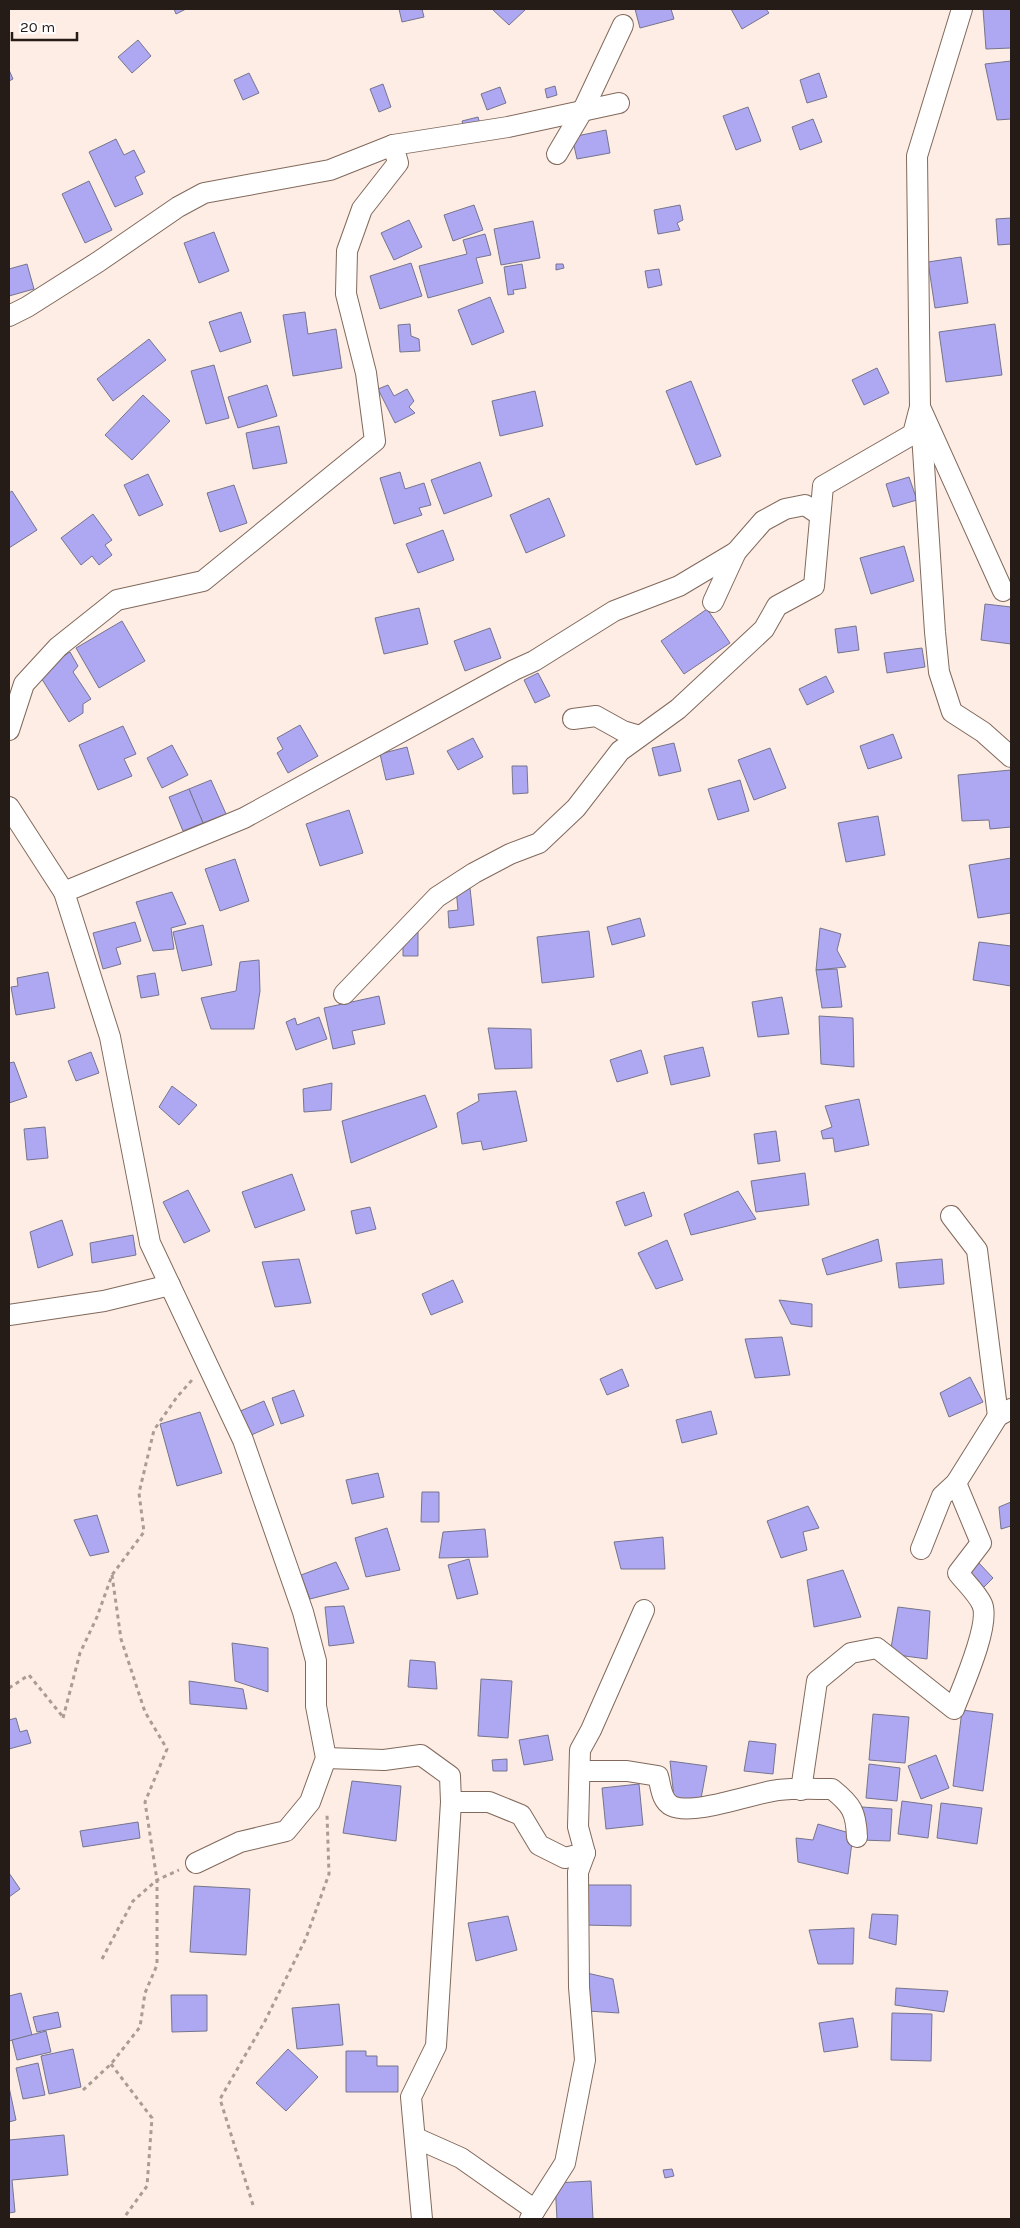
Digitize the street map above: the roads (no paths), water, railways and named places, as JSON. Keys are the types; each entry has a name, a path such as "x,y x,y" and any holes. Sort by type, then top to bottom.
{"street":[{"path":"962,9 916,156 920,407 939,672 952,712 982,732 1011,757"},
{"path":"557,154 583,110 623,25"},
{"path":"9,316 35,302 98,262 178,207 204,193 330,170 393,145 508,127 619,103"},
{"path":"9,730 24,684 58,647 117,600 203,581 375,441 366,374 346,294 346,251 362,209 398,163 393,145"},
{"path":"344,994 437,897 503,858 539,843 576,808 620,751 678,708 764,629 777,606 814,586 823,486 912,434 920,407"},
{"path":"920,407 1003,590"},
{"path":"713,602 736,552 762,521 785,509 805,505 820,515"},
{"path":"64,892 244,818 514,670 534,661 614,611 679,586 736,552"},
{"path":"573,719 596,716 623,731 640,736"},
{"path":"9,807 64,892 110,1037 150,1243 208,1362 243,1440 303,1612 316,1660 316,1706 326,1758 310,1802 286,1831 240,1842 196,1863"},
{"path":"921,1549 942,1496 956,1483 1004,1412 978,1250 951,1216"},
{"path":"9,1315 104,1301 170,1285"},
{"path":"801,1790 818,1681 851,1652 878,1648 954,1709 976,1652 983,1625 983,1605 958,1573 981,1543 956,1483"},
{"path":"416,2138 462,2158 533,2214 565,2162 585,2060 579,1987 578,1872 585,1853 578,1827 580,1750 592,1730 644,1610"},
{"path":"326,1758 384,1760 421,1755 450,1776 451,1802 436,2046 411,2097 422,2219"},
{"path":"580,1771 627,1771 658,1776 664,1800 673,1806 685,1808 714,1804 778,1790 832,1789 844,1798 856,1817 857,1837"},
{"path":"451,1802 489,1802 522,1815 539,1845 565,1858 585,1853"}]}
